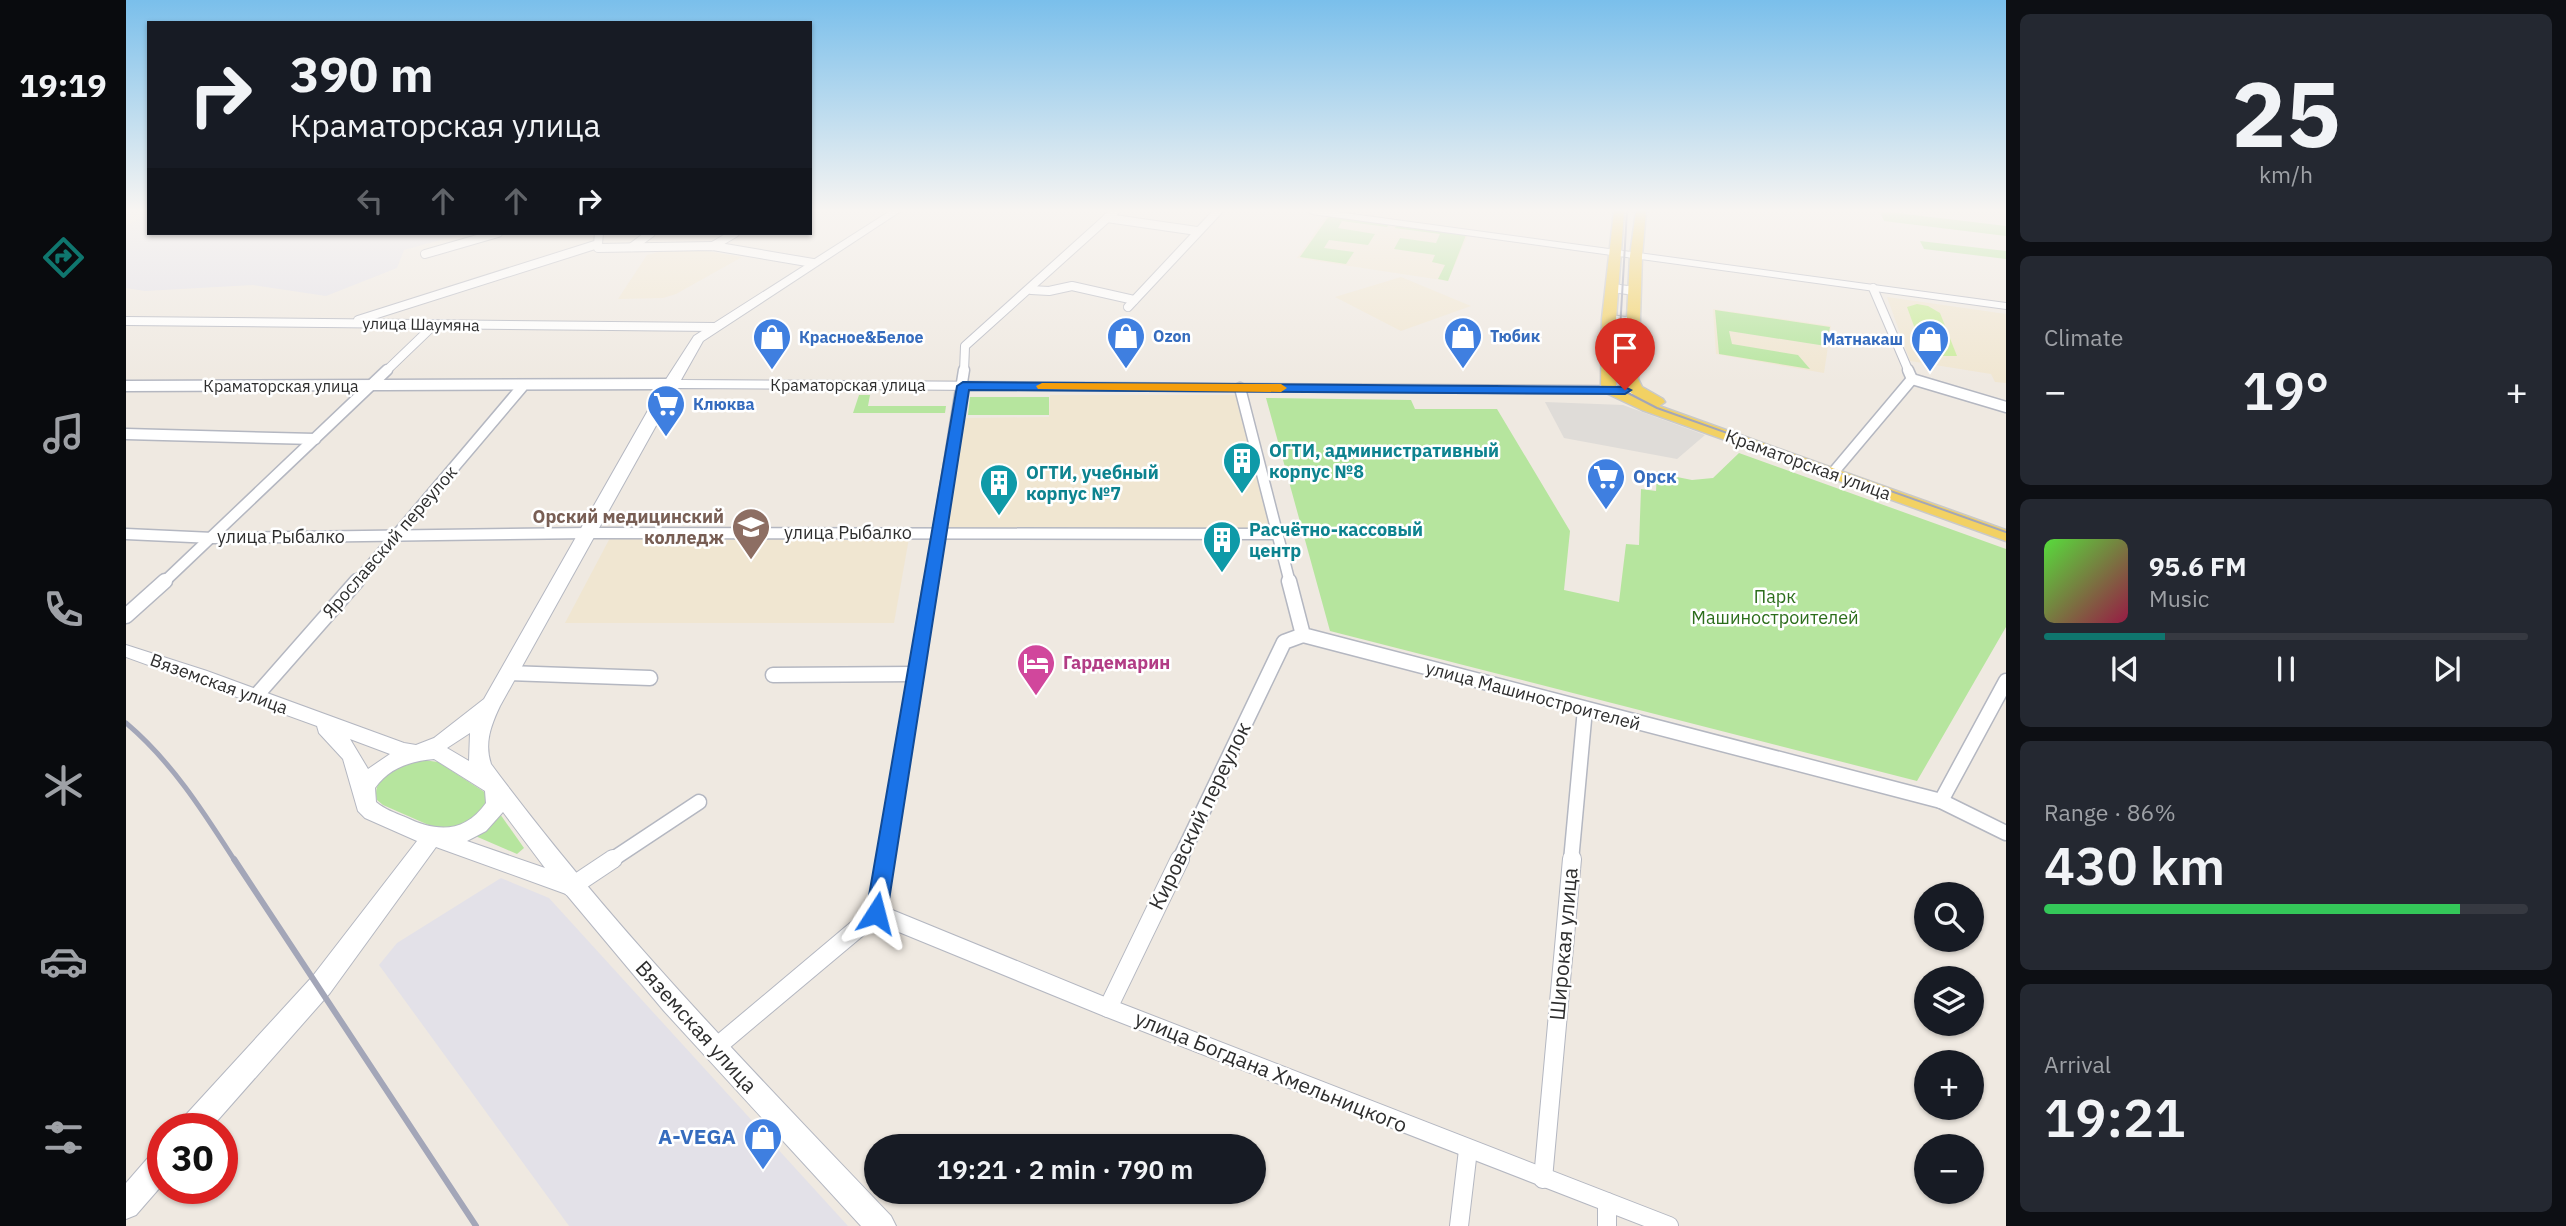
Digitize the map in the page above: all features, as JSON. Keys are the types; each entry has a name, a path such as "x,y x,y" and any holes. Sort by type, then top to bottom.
{"main road":[{"path":"206,1113 321,985 432,837 456,835 481,823 497,803 498,794 481,766 476,750 487,716 508,673 670,384 698,339 806,268"},
{"path":"1611,390 1608,385 1609,321 1613,268"},
{"path":"1636,268 1632,379 1636,390"},
{"name":"Краматорская улица","path":"670,384 1636,390 1693,419"},
{"name":"Краматорская улица","path":"1611,390 1632,401 1693,419 1836,470 2006,536"},
{"name":"Краматорская улица","path":"1836,470 2006,524"},
{"name":"Вяземская улица","path":"126,651 401,750 418,753"},
{"path":"363,796 367,783 382,768 441,743 471,722 508,673"},
{"path":"312,717 349,749 361,775 365,805 373,812 432,837 571,887"},
{"path":"418,753 445,755 495,787"},
{"name":"Вяземская улица","path":"495,787 571,887 714,1049 881,1226"},
{"path":"126,1205 147,1181"}],"street":[{"path":"348,323 521,268"},
{"path":"714,1049 876,913 963,386 965,346 1054,268"},
{"path":"1031,290 1049,291 1072,286 1131,303 1163,268"},
{"path":"1726,268 2006,306"},
{"path":"1612,288 1635,291"},
{"path":"1873,288 1912,379"},
{"name":"улица Шаумяна","path":"126,321 715,327"},
{"path":"1609,321 1634,324"},
{"path":"126,616 213,538 435,324"},
{"path":"1912,379 2006,407"},
{"path":"1836,470 1912,379"},
{"name":"Краматорская улица","path":"126,386 522,387 670,384"},
{"name":"Ярославский переулок","path":"256,696 397,536 522,387"},
{"path":"1240,388 1303,635"},
{"path":"126,434 315,439"},
{"name":"улица Рыбалко","path":"126,534 213,538 588,533 1276,534"},
{"name":"улица Машиностроителей","path":"1303,635 1941,801 2006,833"},
{"name":"Кировский переулок","path":"1108,1008 1284,642 1303,635"},
{"path":"508,673 650,678"},
{"path":"773,675 916,674"},
{"path":"1941,801 2006,681"},
{"name":"Широкая улица","path":"1543,1179 1585,709"},
{"path":"571,887 699,802"},
{"name":"улица Богдана Хмельницкого","path":"876,913 1108,1008 1669,1226"},
{"path":"1459,1226 1468,1150"},
{"path":"1607,1202 1607,1226"}],"shaded area":[{"path":"126,268 396,268 326,296 253,285 145,291 126,288"},
{"path":"638,268 722,268 676,294 663,298 618,299"},
{"path":"1364,268 1454,268 1448,281"},
{"path":"1401,277 1471,306 1401,331 1335,297"},
{"path":"1887,297 2006,314 2006,383 1995,382 1991,374 1910,361"},
{"path":"1713,309 1831,326 1824,373 1716,354"},
{"path":"1050,395 1239,395 1271,529 946,530 964,418 1049,417"},
{"path":"1545,402 1623,405 1705,435 1677,459 1564,438"},
{"name":"Орский медицинский колледж","path":"611,536 909,538 894,623 565,623"},
{"path":"501,878 549,898 848,1226 569,1226 379,965 397,943"}],"green space":[{"path":"1443,268 1453,268 1448,281 1438,279"},
{"path":"1917,304 1928,306 1940,313 1957,356 1935,356 1922,348 1907,307"},
{"path":"1715,310 1830,327 1826,346 1729,331 1732,344 1798,355 1810,369 1719,354"},
{"path":"859,395 870,395 868,406 946,406 945,413 853,413"},
{"path":"970,397 1049,397 1049,415 968,415"},
{"name":"Парк Машиностроителей","path":"1266,398 1411,400 1415,409 1497,409 1570,531 1564,590 1619,602 1626,544 1639,545 1641,489 1656,491 1657,473 1692,480 1713,478 1739,453 2006,549 2006,627 1917,781 1330,631"},
{"path":"423,760 438,762 486,793 487,805 467,824 440,830 377,800 376,791 383,777 398,768"},
{"path":"500,814 524,848 517,854 473,835"}],"tram line":[{"path":"1624,268 1617,381 1628,393 1657,408 2006,532"}],"railway":[{"path":"126,723 172,771 235,861"},
{"path":"234,859 476,1226"}],"slow traffic":[{"path":"1042,386 1281,388"}],"place":[{"name":"Ozon","path":"1126,370"},
{"name":"Тюбик","path":"1463,370"},
{"name":"Красное&Белое","path":"772,371"},
{"name":"Матнакаш","path":"1930,373"},
{"name":"Клюква","path":"666,438"},
{"name":"ОГТИ, административный корпус №8","path":"1242,495"},
{"name":"Орск","path":"1606,511"},
{"name":"ОГТИ, учебный корпус №7","path":"999,517"},
{"name":"Орский медицинский колледж","path":"751,561"},
{"name":"Расчётно-кассовый центр","path":"1222,574"},
{"name":"Гардемарин","path":"1036,697"},
{"name":"A-VEGA","path":"763,1171"}],"route":[{"path":"876,913 963,386 1625,390"}]}
